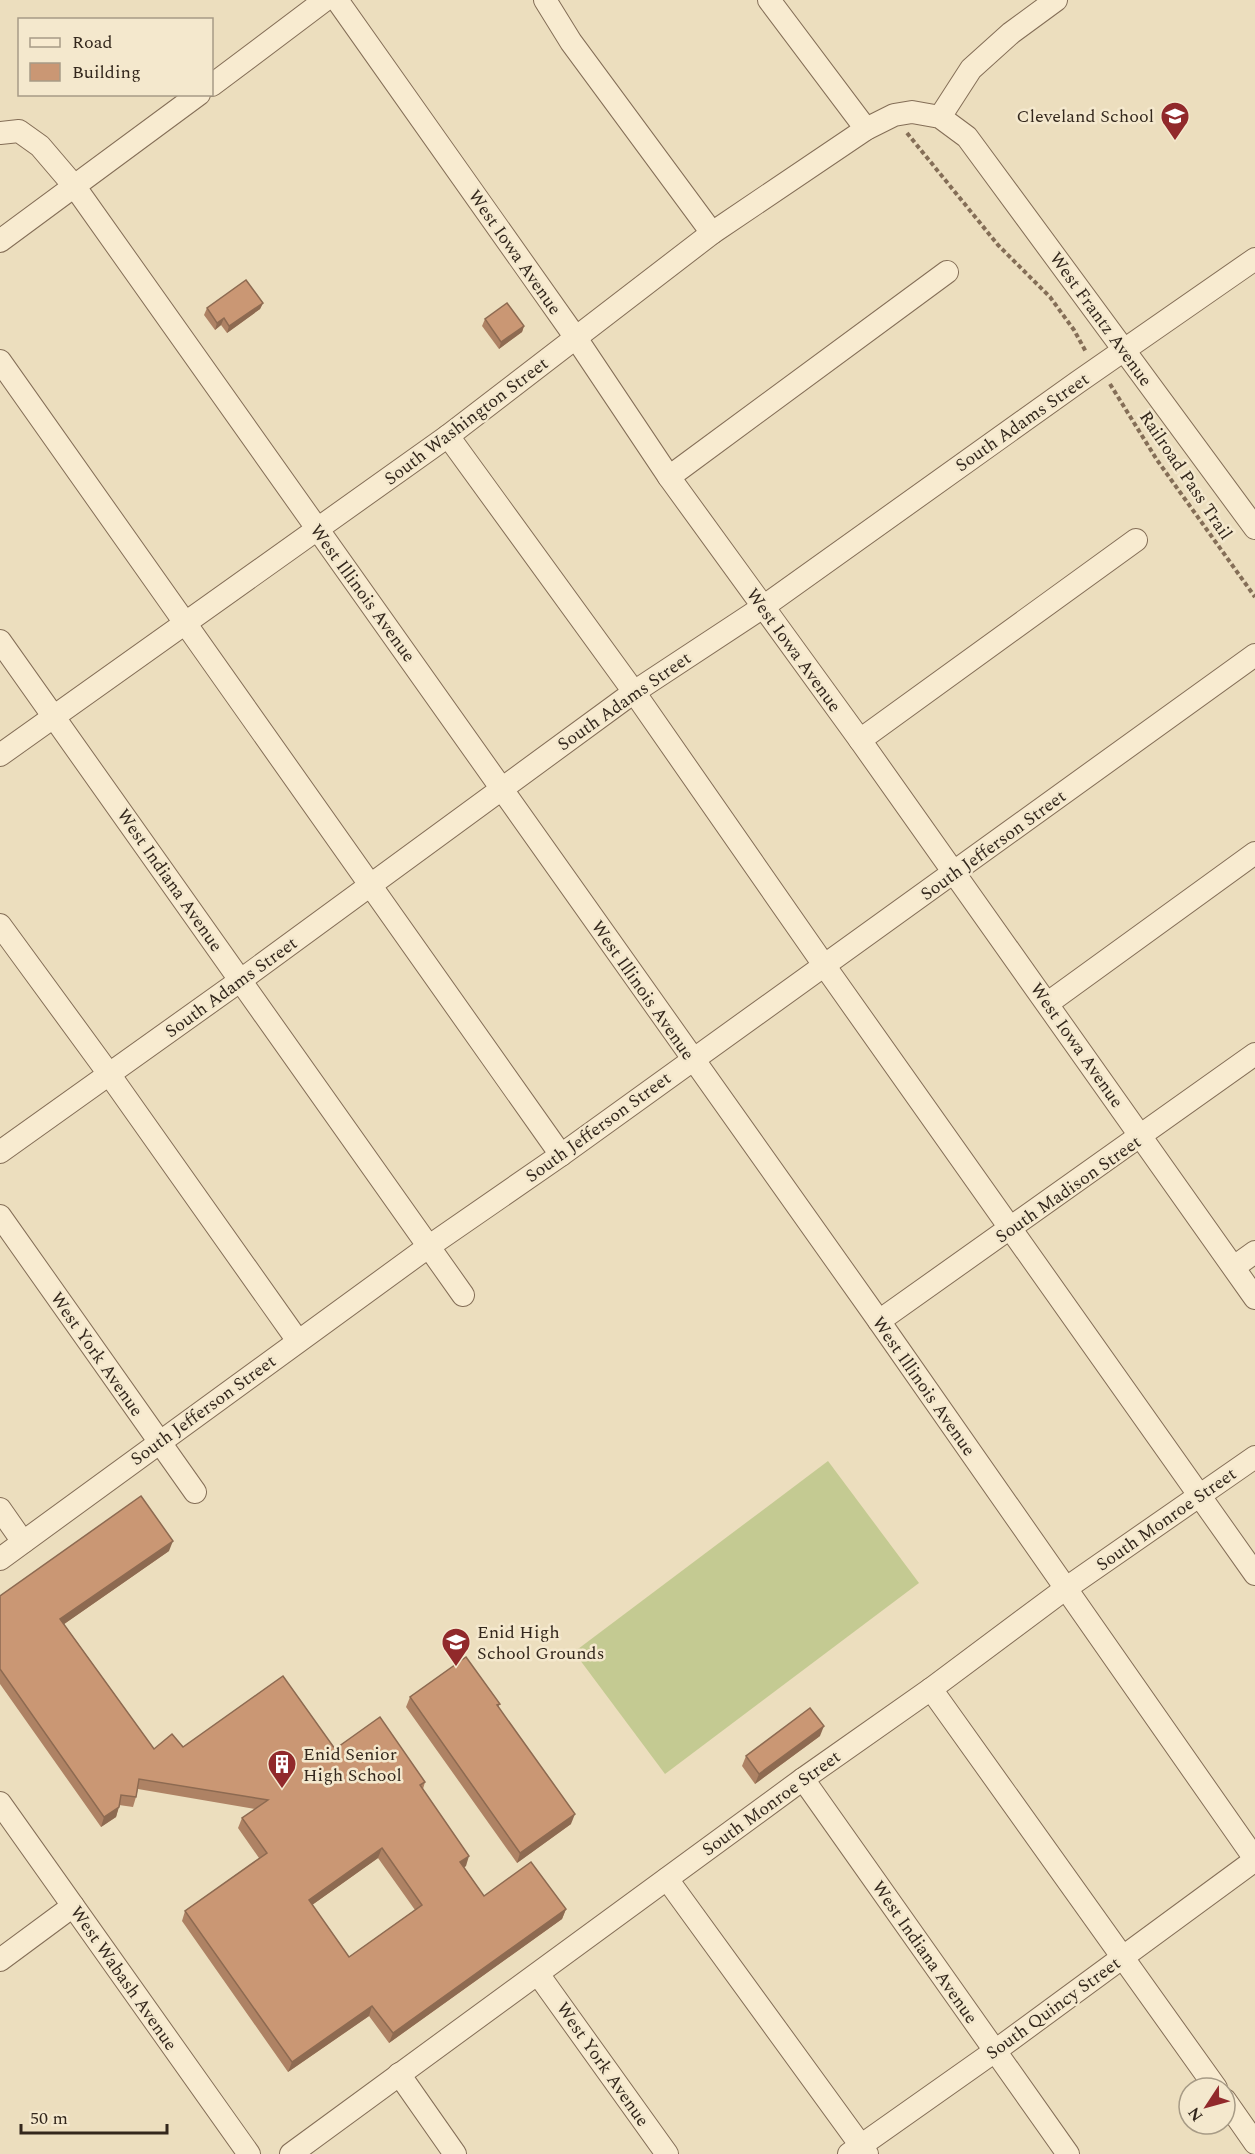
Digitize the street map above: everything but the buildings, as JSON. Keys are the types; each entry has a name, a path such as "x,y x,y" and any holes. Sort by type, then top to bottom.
{"street":[{"path":"213,84 325,0"},
{"name":"West Iowa Avenue","path":"337,0 576,338 669,477 1048,1003 1255,1298"},
{"path":"545,0 583,59 712,233"},
{"path":"769,0 866,129"},
{"path":"940,117 971,69 1011,33 1056,0"},
{"path":"0,241 196,96"},
{"name":"South Washington Street","path":"0,755 448,436 712,233 866,129 894,115 912,112 940,117"},
{"name":"West Frantz Avenue","path":"940,117 967,137 1255,528"},
{"name":"West Illinois Avenue","path":"10,132 39,146 75,187 317,530 503,788 1255,1859"},
{"name":"South Adams Street","path":"0,1152 241,980 634,692 763,607 1255,259"},
{"path":"669,477 947,272"},
{"path":"0,361 561,1155"},
{"path":"448,436 634,692 824,965 1255,1574"},
{"path":"860,740 1136,540"},
{"name":"West Indiana Avenue","path":"0,641 463,1295"},
{"name":"South Jefferson Street","path":"0,1559 428,1247 561,1155 1255,655"},
{"path":"1048,1003 1255,854"},
{"path":"0,925 109,1074 298,1341"},
{"name":"South Madison Street","path":"879,1321 1255,1054"},
{"name":"West York Avenue","path":"0,1216 195,1492"},
{"path":"1234,1268 1255,1252"},
{"name":"South Monroe Street","path":"291,2154 802,1779 931,1689 1065,1589 1255,1457"},
{"path":"0,1509 23,1542"},
{"path":"931,1689 1207,2076"},
{"name":"West Indiana Avenue","path":"802,1779 1068,2154"},
{"name":"West Wabash Avenue","path":"0,1803 249,2154"},
{"name":"South Quincy Street","path":"859,2151 1255,1859"},
{"path":"667,1879 859,2151"},
{"path":"0,1960 73,1906"},
{"name":"West York Avenue","path":"538,1974 667,2154"},
{"path":"399,2074 455,2154"},
{"path":"1237,2117 1255,2143"}],"path":[{"name":"Railroad Pass Trail","path":"894,115 998,245 1050,297 1074,330 1157,460 1255,597"}],"green space":[{"path":"828,1461 919,1583 665,1774 574,1652"}],"place":[{"name":"Cleveland School","path":"1175,142"},
{"name":"Enid High School Grounds","path":"456,1668"},
{"name":"Enid Senior High School","path":"282,1790"}]}
